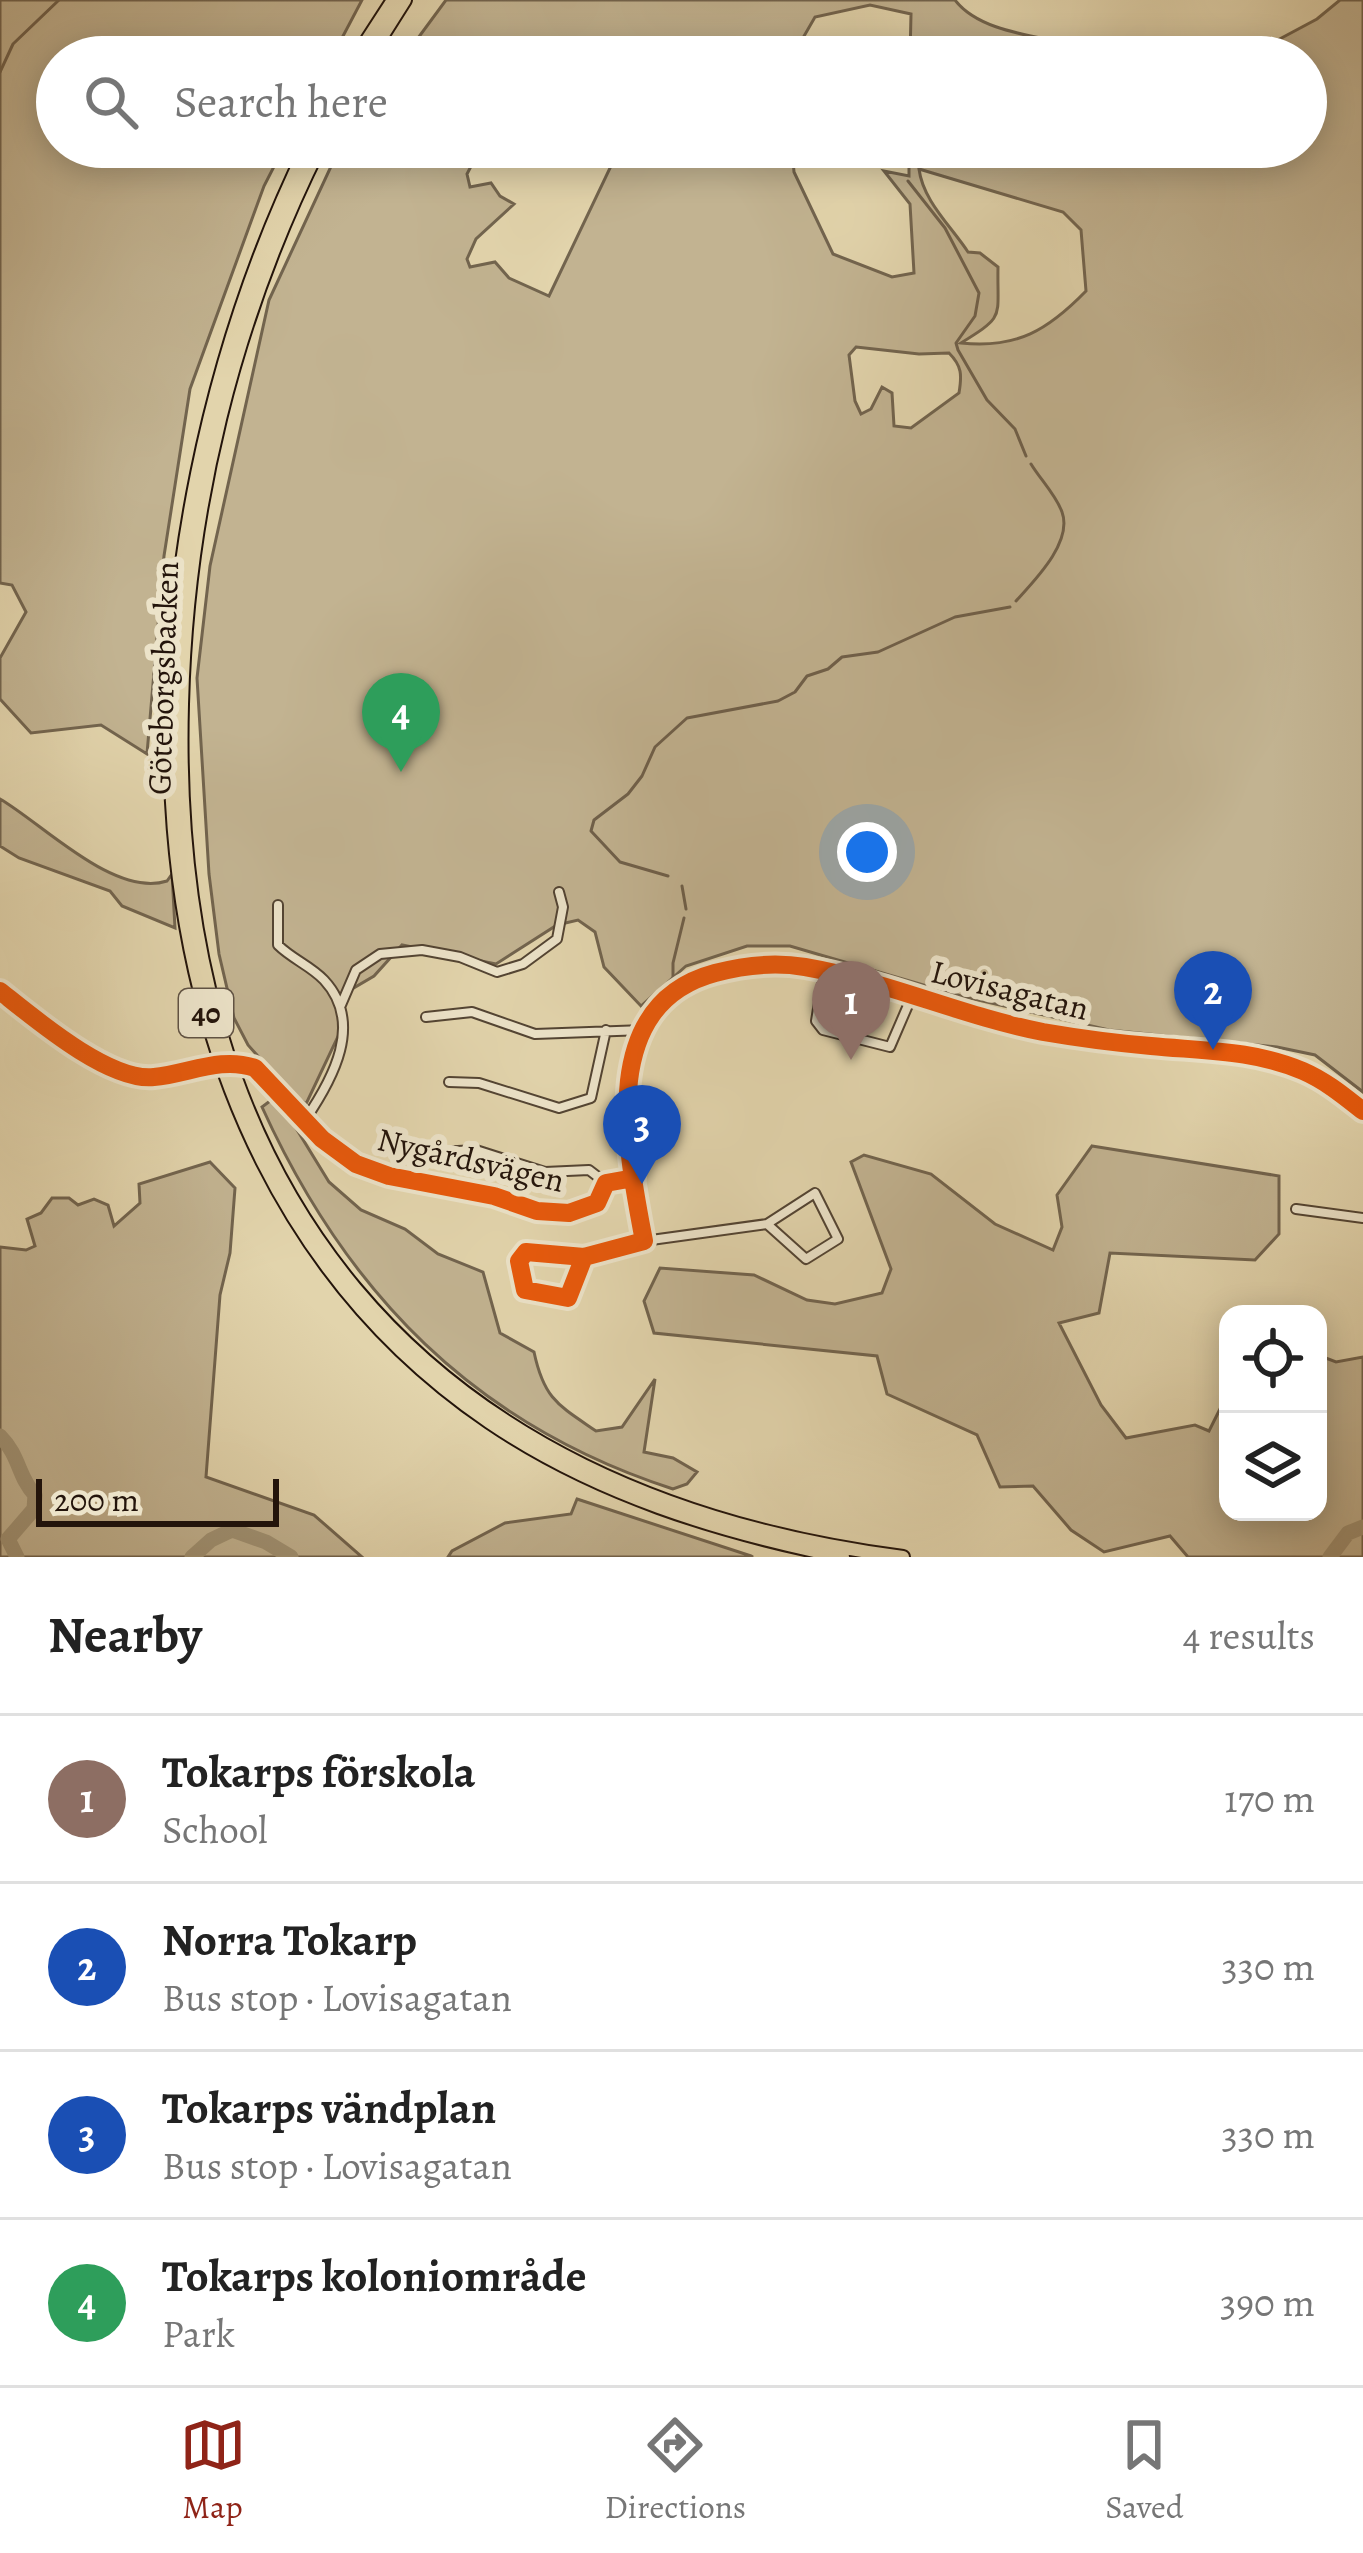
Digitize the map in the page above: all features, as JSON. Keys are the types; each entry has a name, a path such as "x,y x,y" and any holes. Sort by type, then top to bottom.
{"highway":[{"path":"370,36 393,0"},
{"path":"383,36 406,0"},
{"name":"Göteborgsbacken","path":"297,168 257,257 216,384 194,476 175,613 171,703 175,825 194,960 227,1087 267,1174 329,1271 400,1350 458,1400 558,1464 635,1499 752,1536 843,1557"},
{"name":"Göteborgsbacken","path":"310,168 289,209 221,409 194,546 187,614 181,743 190,873 215,1014 251,1121 304,1220 351,1284 411,1348 497,1416 598,1474 676,1504 793,1536 903,1557"}],"street":[{"path":"341,1005 362,963 397,950 443,954 497,972 523,964 557,939 563,907 559,892"},
{"path":"278,904 278,945 320,975 341,1005 345,1027 341,1050 305,1120"},
{"name":"Lovisagatan","path":"644,1241 626,1102 634,1054 644,1030 670,995 703,976 763,964 824,971 1040,1031 1269,1059 1325,1082 1363,1112"},
{"path":"824,971 816,1021 823,1030 890,1047 912,996"},
{"path":"0,992 70,1043 136,1077 214,1064"},
{"path":"426,1017 472,1012 535,1034 644,1030"},
{"path":"449,1082 479,1083 559,1108 591,1098 606,1030"},
{"name":"Nygårdsvägen","path":"247,1065 262,1072 305,1120 356,1164 389,1176 569,1213 589,1209 601,1198 606,1183"},
{"name":"Nygårdsvägen","path":"439,1152 476,1150 544,1172 589,1170 606,1183 634,1178"},
{"path":"584,1257 568,1298 525,1290 519,1261 526,1252 584,1257 644,1241 767,1224 815,1193 838,1239 806,1258 767,1224"},
{"path":"1296,1208 1363,1218"}],"shaded area":[{"path":"0,0 362,0 343,36 36,36 36,168 273,168 190,389 164,556 147,754 101,725 31,733 0,699 0,658 26,612 12,585 0,583"},
{"path":"446,0 955,0 980,20 1032,36 910,36 911,14 870,5 815,17 804,36 419,36"},
{"path":"1340,0 1363,0 1363,1092 1315,1055 1109,1030 961,996 790,946 747,946 686,966 641,1006 604,967 595,932 578,920 557,925 496,964 402,945 374,976 335,999 343,1026 306,1104 291,1093 248,1045 234,1018 219,954 209,874 197,678 210,566 269,300 330,168 470,168 470,187 491,183 514,204 476,239 467,259 470,267 495,262 509,278 549,296 610,168 794,168 833,254 892,277 914,273 910,204 884,171 909,176 909,168 1327,168 1327,36 1285,36","holes":["919,169 1063,212 1081,230 1086,291 1030,334 999,343 961,343 986,327 996,314 998,267 980,253 968,252 932,202","856,347 949,353 960,371 959,393 911,428 894,426 892,393 882,387 871,409 861,414 849,355"]},
{"path":"0,799 79,855 124,879 167,881 172,874 175,928 122,906 110,891 19,858 0,846"},
{"path":"274,1098 329,1182 361,1210 405,1229 438,1254 483,1272 500,1333 534,1352 548,1391 572,1414 596,1431 622,1427 655,1379 644,1452 673,1458 697,1472 687,1484 673,1489 602,1462 537,1429 478,1389 425,1344 334,1237 262,1107"},
{"path":"1092,1146 1279,1176 1279,1234 1255,1260 1110,1253 1099,1313 1059,1323 1101,1405 1126,1438 1195,1425 1209,1431 1219,1411 1219,1521 1327,1521 1327,1358 1336,1362 1363,1357 1363,1557 1188,1557 1170,1536 1104,1552 1071,1530 1033,1486 1000,1487 977,1435 887,1394 877,1356 654,1333 644,1301 660,1268 754,1275 807,1300 835,1304 882,1293 891,1269 851,1162 864,1155 931,1174 995,1224 1053,1250 1062,1227 1057,1195"},
{"path":"210,1162 235,1188 230,1253 220,1295 206,1477 314,1515 362,1557 0,1557 0,1247 26,1250 35,1246 27,1219 41,1213 52,1198 69,1198 78,1205 94,1199 108,1205 114,1226 140,1203 139,1184"},
{"path":"577,1499 753,1557 448,1557 505,1523 571,1514"}],"waterway":[{"path":"0,72 13,44 59,0"},
{"path":"908,181 945,228 979,293 975,316 956,343 958,350 987,400 1015,429 1026,456"},
{"path":"1016,601 1050,560 1064,524 1056,499 1031,464"},
{"path":"668,876 620,862 591,831 594,820 628,794 642,776 655,747 687,718 778,701 795,692 807,676 828,669 842,657 878,652 955,617 1010,607"},
{"path":"682,886 686,909"},
{"path":"673,980 684,918"},
{"path":"0,1436 35,1495 34,1509 8,1539 17,1557"},
{"path":"1330,1557 1348,1533 1363,1527"},
{"path":"192,1557 232,1530 291,1557"}],"cycle path":[{"path":"584,1257 568,1298 525,1290 519,1261 526,1252 584,1257 644,1241 628,1125 628,1085 636,1048 651,1016 677,990 738,968 805,967 1043,1032 1266,1059 1311,1075 1363,1111"},
{"path":"0,991 73,1046 136,1076 230,1064 255,1068 322,1139 356,1164 389,1176 494,1196 537,1211 569,1213 597,1203 606,1183 634,1178"}],"place":[{"name":"Tokarps koloniområde","path":"401,772"},
{"name":"Norra Tokarp","path":"1213,1050"},
{"name":"Tokarps förskola","path":"851,1060"},
{"name":"Tokarps vändplan","path":"642,1184"}]}
